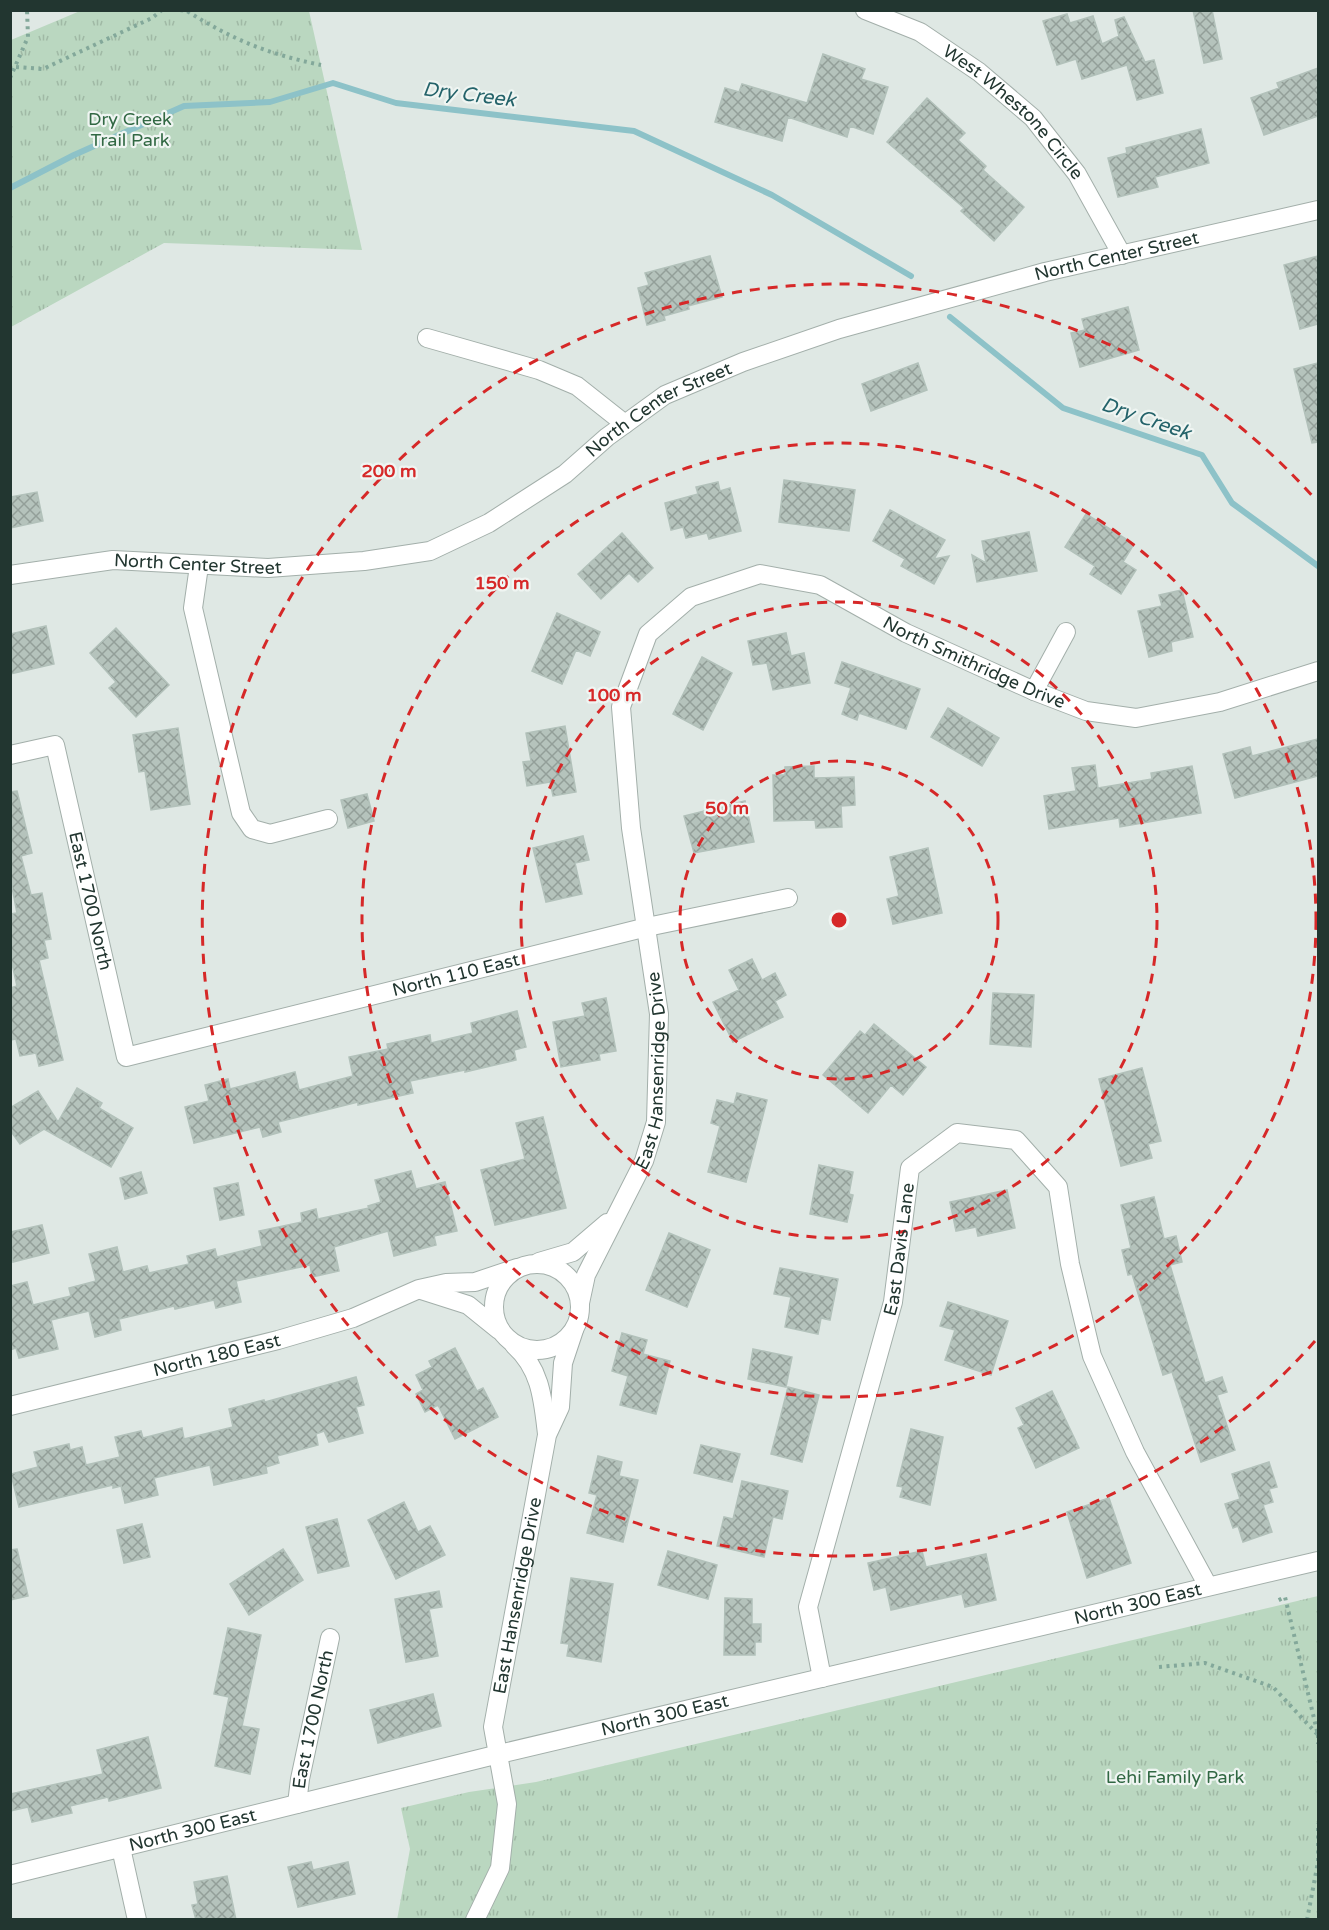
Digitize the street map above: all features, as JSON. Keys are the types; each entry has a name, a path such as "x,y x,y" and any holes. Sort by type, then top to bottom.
{"street":[{"name":"West Whestone Circle","path":"865,10 920,32 979,72 1033,118 1077,174 1122,255"},
{"name":"North Center Street","path":"10,575 112,560 268,568 364,561 430,551 489,523 556,480 665,394 743,362 900,312 1045,272 1318,210"},
{"path":"427,338 539,370 577,386 625,424"},
{"path":"199,566 193,608 241,813 252,830 270,834 328,819"},
{"name":"North Smithridge Drive","path":"648,634 691,597 760,574 820,585 906,633 1034,691 1086,711 1136,718 1220,702 1318,671"},
{"path":"1034,691 1066,632"},
{"name":"East Hansenridge Drive","path":"580,1303 585,1275 644,1161 656,1122 659,1014 631,828 621,707 648,634"},
{"name":"East 1700 North","path":"10,755 55,745 126,1057"},
{"name":"North 110 East","path":"126,1057 647,927 788,898"},
{"name":"East Davis Lane","path":"822,1677 808,1607 893,1302 910,1168 957,1132 1016,1140 1058,1187 1070,1264 1092,1356 1136,1452 1208,1586"},
{"name":"East Hansenridge Drive","path":"536,1263 573,1252 599,1233 620,1208"},
{"path":"419,1289 468,1305 505,1336 525,1348 543,1350 561,1344 574,1330 580,1303 575,1285 562,1271 545,1264 536,1263 518,1268 503,1280 495,1296 494,1315 505,1336"},
{"name":"North 180 East","path":"10,1406 278,1340 353,1318 419,1289 446,1283 475,1282 518,1268"},
{"name":"East Hansenridge Drive","path":"476,1920 500,1868 507,1804 493,1727 547,1434 560,1407 563,1363 574,1330"},
{"name":"East Hansenridge Drive","path":"505,1336 525,1355 533,1367 541,1387 547,1434"},
{"name":"North 300 East","path":"10,1875 499,1754 1318,1561"},
{"name":"East 1700 North","path":"297,1804 300,1779 330,1638"},
{"path":"122,1848 137,1920"}],"path":[{"path":"10,78 28,37 27,10"},
{"path":"16,67 44,69 152,18 162,10"},
{"path":"180,10 187,11 226,36 286,58 321,66"},
{"path":"1275,1602 1285,1597 1318,1735 1318,1744"},
{"path":"1159,1667 1205,1663 1273,1687 1318,1735"},
{"path":"1312,1710 1318,1718"},
{"path":"1307,1920 1318,1862 1318,1823"}],"green space":[{"name":"Dry Creek Trail Park","path":"80,11 309,11 362,250 164,243 11,327 11,40"},
{"name":"Lehi Family Park","path":"1318,1596 1318,1919 397,1920 410,1849 401,1808 469,1792 536,1782"}],"building":[{"path":"1193,10 1212,10 1222,59 1204,63"},
{"path":"1067,14 1070,23 1093,16 1102,44 1119,36 1115,20 1124,17 1145,62 1154,60 1163,93 1137,100 1127,65 1082,79 1076,59 1057,65 1043,21"},
{"path":"823,54 865,69 861,79 888,87 873,134 850,126 847,137 788,117 782,141 715,122 725,88 739,92 742,84 807,103"},
{"path":"1318,68 1318,116 1264,135 1251,98 1279,88 1277,83"},
{"path":"927,98 965,133 958,140 986,166 983,170 1024,207 994,241 961,211 964,208 887,142"},
{"path":"1201,129 1209,163 1155,177 1158,187 1118,197 1108,158 1127,153 1126,148"},
{"path":"710,256 722,297 688,306 689,309 664,316 665,320 647,325 638,288 649,285 645,273"},
{"path":"1318,256 1318,324 1300,329 1284,265"},
{"path":"1128,307 1139,350 1080,367 1071,333 1085,330 1082,319"},
{"path":"918,363 927,390 871,411 862,384"},
{"path":"1318,363 1318,442 1312,443 1294,369"},
{"path":"784,480 855,490 849,531 779,522"},
{"path":"718,482 720,491 730,488 741,531 709,539 707,533 686,538 683,527 671,530 665,503 698,494 696,487"},
{"path":"37,492 43,521 10,528 10,497"},
{"path":"890,510 945,540 934,559 949,556 934,584 901,566 905,559 873,541"},
{"path":"1086,514 1134,544 1123,562 1136,570 1121,594 1090,574 1095,566 1065,547"},
{"path":"1029,532 1037,571 977,582 972,555 986,563 982,541"},
{"path":"622,533 653,568 638,582 629,573 601,599 578,574"},
{"path":"1182,590 1193,637 1171,642 1172,651 1149,657 1138,611 1162,606 1159,595"},
{"path":"557,613 600,632 590,656 576,650 562,684 532,671"},
{"path":"46,626 54,664 10,674 10,634"},
{"path":"116,628 169,685 136,717 109,688 116,682 90,653"},
{"path":"786,633 791,656 804,653 810,683 773,690 767,663 753,665 748,641"},
{"path":"702,657 732,673 703,730 673,714"},
{"path":"842,662 920,689 906,729 859,713 857,720 842,714 851,688 835,683"},
{"path":"948,708 999,738 982,766 931,737"},
{"path":"565,726 576,792 553,796 550,782 527,786 523,762 531,761 526,733"},
{"path":"178,728 190,804 151,810 145,771 139,772 133,735"},
{"path":"1318,739 1318,776 1235,798 1223,754 1250,747 1252,756"},
{"path":"1095,765 1098,788 1152,779 1151,773 1192,766 1201,813 1120,827 1119,818 1049,829 1044,796 1076,791 1072,768"},
{"path":"814,766 814,778 854,777 855,805 841,806 842,827 816,828 815,820 774,821 773,775 785,775 785,767"},
{"path":"17,791 32,853 21,856 31,895 42,893 51,939 44,940 48,958 39,960 63,1060 39,1066 36,1053 20,1056 16,1039 10,1040 10,988 17,986 10,955 10,914 17,913 10,877 10,792"},
{"path":"367,794 374,821 348,828 341,800"},
{"path":"745,801 754,842 694,853 684,816"},
{"path":"583,836 589,860 575,863 582,894 546,902 533,848"},
{"path":"928,848 942,913 893,924 887,899 899,896 890,857"},
{"path":"752,959 762,980 775,973 786,995 775,1001 783,1017 733,1042 713,1002 739,990 729,970"},
{"path":"993,993 1034,995 1031,1047 990,1044"},
{"path":"606,998 616,1051 599,1054 600,1060 561,1067 553,1022 585,1016 582,1003"},
{"path":"517,1011 526,1047 514,1050 516,1060 465,1072 465,1070 410,1081 413,1093 358,1105 358,1102 278,1122 281,1132 263,1137 260,1127 194,1143 185,1107 209,1101 205,1085 228,1079 230,1089 295,1072 299,1090 353,1076 349,1057 388,1049 387,1044 430,1035 431,1043 473,1033 471,1023"},
{"path":"874,1024 926,1067 903,1095 891,1085 868,1113 823,1075 860,1031 865,1035"},
{"path":"1142,1068 1161,1141 1148,1144 1152,1158 1121,1166 1099,1079"},
{"path":"77,1088 102,1103 99,1108 133,1128 111,1167 44,1129 20,1144 10,1130 10,1108 38,1091 58,1122"},
{"path":"737,1093 767,1100 746,1182 708,1172 720,1126 711,1123 717,1100 734,1104"},
{"path":"543,1117 566,1208 495,1225 481,1170 525,1159 516,1123"},
{"path":"819,1165 853,1172 849,1194 853,1195 847,1222 810,1214"},
{"path":"411,1171 416,1189 445,1182 457,1231 434,1236 436,1245 394,1256 388,1231 334,1247 339,1271 312,1277 310,1265 236,1281 241,1302 216,1308 214,1300 175,1309 174,1306 119,1319 121,1330 95,1337 89,1311 51,1320 58,1349 19,1358 16,1348 10,1350 10,1286 27,1282 33,1305 71,1296 69,1288 96,1281 89,1254 117,1247 123,1272 147,1266 149,1273 189,1264 187,1256 215,1249 217,1257 262,1246 259,1231 302,1222 301,1213 316,1209 318,1219 369,1208 368,1206 381,1202 375,1180"},
{"path":"141,1172 147,1193 125,1199 120,1178"},
{"path":"238,1183 244,1215 220,1220 214,1188"},
{"path":"1007,1190 1015,1228 978,1236 976,1227 956,1231 950,1202"},
{"path":"1154,1197 1164,1239 1176,1236 1182,1262 1170,1265 1205,1383 1222,1377 1227,1392 1217,1395 1235,1450 1201,1462 1172,1372 1163,1375 1132,1274 1128,1275 1122,1250 1131,1248 1121,1205"},
{"path":"42,1225 49,1253 13,1262 10,1232"},
{"path":"669,1233 710,1250 687,1307 646,1290"},
{"path":"780,1268 838,1279 830,1320 821,1318 818,1334 785,1327 791,1297 774,1294"},
{"path":"948,1302 1008,1321 991,1375 945,1360 955,1330 940,1326"},
{"path":"622,1333 647,1340 643,1354 670,1361 656,1414 620,1405 628,1376 612,1371"},
{"path":"455,1348 477,1391 483,1388 498,1417 455,1439 438,1405 425,1412 416,1394 423,1390 416,1375 432,1367 429,1361"},
{"path":"753,1349 792,1357 786,1387 748,1379"},
{"path":"356,1377 364,1405 356,1407 363,1433 329,1442 324,1431 316,1434 318,1445 277,1456 279,1463 266,1467 267,1473 214,1485 210,1465 154,1478 158,1495 125,1503 121,1486 113,1488 113,1485 19,1507 11,1474 38,1467 34,1452 69,1444 70,1450 82,1447 86,1465 120,1457 115,1437 141,1431 143,1438 182,1428 184,1439 233,1427 229,1409 264,1400 265,1402"},
{"path":"788,1387 819,1395 802,1462 771,1454"},
{"path":"1052,1391 1079,1448 1036,1468 1018,1428 1024,1425 1016,1408"},
{"path":"911,1429 943,1437 930,1505 900,1497 903,1487 897,1486"},
{"path":"701,1445 740,1454 732,1482 694,1473"},
{"path":"598,1456 622,1462 619,1476 638,1480 623,1542 587,1533 597,1495 589,1493"},
{"path":"1269,1462 1277,1487 1269,1489 1273,1502 1263,1505 1272,1532 1243,1542 1238,1526 1233,1528 1225,1504 1240,1499 1232,1474"},
{"path":"742,1481 788,1491 782,1519 773,1517 764,1557 717,1546 724,1517 733,1519"},
{"path":"1109,1498 1131,1563 1087,1578 1067,1512"},
{"path":"404,1502 418,1532 430,1526 445,1555 396,1579 368,1520"},
{"path":"337,1519 349,1566 318,1573 306,1527"},
{"path":"142,1524 150,1557 124,1563 117,1530"},
{"path":"17,1549 28,1596 10,1600 10,1550"},
{"path":"283,1549 303,1580 249,1615 230,1584"},
{"path":"668,1551 717,1565 708,1599 658,1585"},
{"path":"922,1551 926,1567 986,1554 996,1600 965,1607 962,1594 891,1610 886,1587 874,1590 868,1563"},
{"path":"571,1578 613,1584 601,1662 567,1656 569,1644 561,1643"},
{"path":"439,1591 442,1607 429,1609 438,1656 406,1662 395,1599"},
{"path":"725,1598 752,1599 752,1624 761,1624 761,1642 755,1642 755,1655 724,1655"},
{"path":"228,1628 261,1635 242,1726 259,1729 250,1774 215,1766 229,1697 214,1694"},
{"path":"433,1694 441,1726 378,1743 370,1710"},
{"path":"148,1737 161,1788 109,1801 108,1797 70,1806 72,1813 32,1822 28,1807 10,1811 10,1794 103,1774 97,1750"},
{"path":"311,1862 313,1870 348,1862 355,1894 298,1907 288,1867"},
{"path":"227,1876 236,1920 196,1920 192,1905 198,1904 194,1882"}],"waterway":[{"name":"Dry Creek","path":"10,188 74,155 184,106 270,102 333,83 396,103 634,131 772,195 911,276"},
{"name":"Dry Creek","path":"950,317 1063,408 1202,455 1232,503 1318,566"}]}
